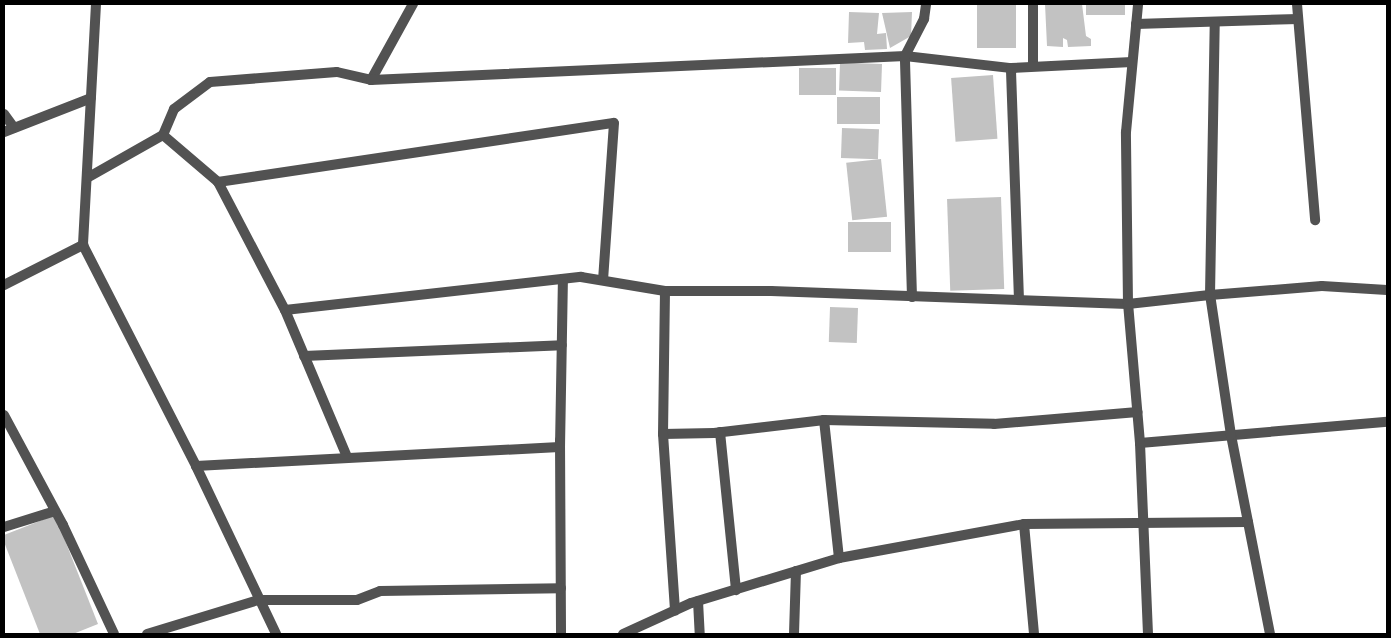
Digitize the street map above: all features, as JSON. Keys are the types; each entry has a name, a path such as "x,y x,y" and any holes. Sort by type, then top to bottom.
{"street":[{"path":"96,4 83,246 196,466 258,600 276,634"},
{"path":"371,80 413,4"},
{"path":"912,297 905,56 924,19 926,4"},
{"path":"1033,4 1033,65"},
{"path":"1138,4 1126,132 1128,304 1140,442 1148,634"},
{"path":"1297,4 1315,220"},
{"path":"1136,24 1298,19"},
{"path":"1215,22 1210,295 1231,435 1270,634"},
{"path":"87,178 164,135 174,109 210,82 337,72 371,80 905,56 1011,68 1033,65 1132,62"},
{"path":"1011,68 1019,300"},
{"path":"4,114 9,130 91,98"},
{"path":"218,182 614,124 602,280"},
{"path":"164,135 218,182 285,310 347,457"},
{"path":"4,285 83,246"},
{"path":"285,310 581,277 664,291 771,291 1128,304 1322,286 1387,290"},
{"path":"196,466 560,447 563,279"},
{"path":"664,291 663,434 675,610"},
{"path":"304,356 562,345"},
{"path":"663,434 720,432 824,420 994,424 1137,412"},
{"path":"4,415 55,510 114,634"},
{"path":"824,420 839,558"},
{"path":"1140,442 1387,422"},
{"path":"720,432 736,590"},
{"path":"560,440 561,634"},
{"path":"4,527 55,510"},
{"path":"623,634 698,601 839,558 1024,524 1248,522"},
{"path":"1024,524 1034,634"},
{"path":"794,634 796,571"},
{"path":"147,634 258,600 357,600 380,591 561,588"},
{"path":"698,601 700,634"}],"building":[{"path":"977,4 1016,4 1016,48 977,48"},
{"path":"1045,4 1082,4 1086,36 1091,39 1091,46 1068,47 1067,40 1063,38 1063,47 1047,46"},
{"path":"1086,4 1125,4 1125,15 1086,15"},
{"path":"849,12 879,13 877,34 886,33 887,49 865,50 864,42 848,43"},
{"path":"912,12 911,36 890,48 882,13"},
{"path":"840,63 882,64 881,92 839,91"},
{"path":"799,68 836,68 836,95 799,95"},
{"path":"993,75 997,139 956,142 951,78"},
{"path":"837,97 880,97 880,124 837,124"},
{"path":"842,128 879,129 878,159 841,158"},
{"path":"881,159 887,217 852,220 846,163"},
{"path":"1001,197 1004,289 950,291 947,199"},
{"path":"848,222 891,222 891,252 848,252"},
{"path":"830,307 858,308 857,343 829,342"},
{"path":"55,515 98,624 73,634 40,634 4,542 4,535"}]}
